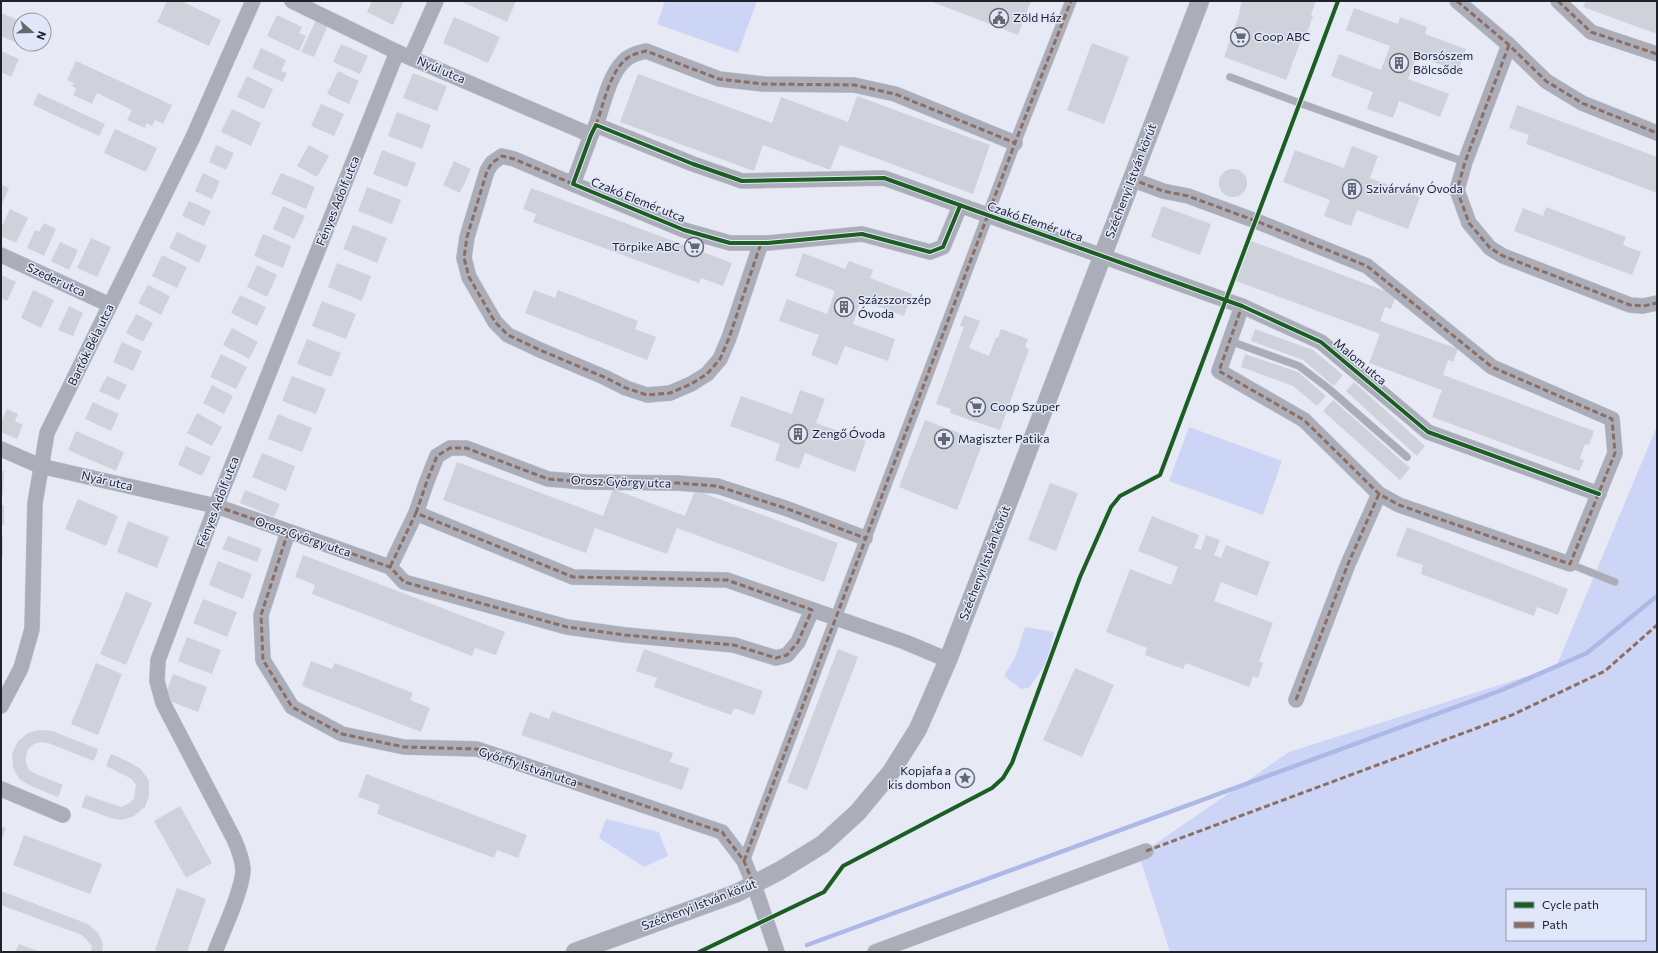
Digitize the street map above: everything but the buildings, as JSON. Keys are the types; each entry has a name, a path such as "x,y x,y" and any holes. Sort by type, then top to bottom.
{"street":[{"name":"Bartók Béla utca","path":"1,706 21,668 32,629 35,503 40,466 47,433 193,137 253,1"},
{"name":"Nyúl utca","path":"292,1 404,54 594,130"},
{"name":"Fényes Adolf utca","path":"215,952 239,890 243,869 241,856 234,839 163,703 157,681 158,660 216,506 404,54 436,1"},
{"path":"744,861 987,216 1071,1"},
{"name":"Széchenyi István körút","path":"575,952 737,893 781,870 822,844 858,812 891,772 918,729 948,660 1200,1"},
{"path":"1457,1 1509,45 1546,81 1582,103 1657,133"},
{"path":"1558,1 1591,32 1657,54"},
{"path":"1509,45 1464,162 1457,190 1469,223 1490,248 1503,256 1630,305 1643,306 1657,302"},
{"path":"594,130 614,73 624,61 634,54 646,51 719,79 763,84 854,85 895,94 1015,143"},
{"name":"Czakó Elemér utca","path":"573,184 594,130 742,181 884,178 1102,256"},
{"name":"Czakó Elemér utca","path":"760,243 729,338 720,359 708,374 692,384 670,393 647,395 626,388 508,335 495,322 469,277 464,258 466,237 487,171 492,163 502,156 514,159 684,230 730,243 760,243 862,234 930,252 943,247 960,206"},
{"path":"1132,180 1163,191 1188,196 1256,221 1367,266 1492,366 1612,419 1615,454 1570,564 1399,505 1379,494 1304,420 1219,371 1242,306"},
{"name":"Szeder utca","path":"1,255 110,305"},
{"name":"Malom utca","path":"1102,256 1242,306 1321,342 1428,432 1599,494"},
{"name":"Orosz György utca","path":"390,567 416,513 437,456 450,448 466,448 548,479 585,482 677,483 718,486 785,508 865,538"},
{"name":"Nyár utca","path":"1,449 40,466 216,506"},
{"path":"1296,700 1348,564 1379,494"},
{"name":"Orosz György utca","path":"216,506 390,567 404,582 567,627 625,636 734,645 776,658 787,655 798,642 812,610"},
{"path":"416,513 573,577 727,580 905,642 948,660"},
{"name":"Győrffy István utca","path":"288,532 261,616 263,660 292,707 342,734 404,747 477,749 722,832 744,861 754,885 777,952"},
{"path":"1,789 63,815"},
{"path":"876,952 1146,851"}],"lane":[{"path":"1230,77 1464,162"},
{"path":"1230,341 1299,366 1328,388 1407,457"},
{"path":"1570,564 1615,582"}],"shaded area":[{"path":"665,1 757,1 738,53 657,24"},
{"path":"1657,426 1657,952 1170,952 1139,855 1289,752 1556,667"},
{"path":"1189,427 1282,461 1263,515 1169,481"},
{"path":"1025,627 1054,632 1047,662 1029,688 1021,689 1004,676 1015,658"},
{"path":"606,819 659,832 668,856 644,867 599,838"}],"waterway":[{"path":"807,945 1502,690 1587,653 1657,596"}],"marked path":[{"path":"744,861 1015,143 1071,1"},
{"path":"1457,1 1509,45 1546,81 1582,103 1657,133"},
{"path":"1558,1 1591,32 1657,54"},
{"path":"1509,45 1465,162 1457,190 1469,223 1490,248 1503,256 1630,305 1643,306 1657,303"},
{"path":"596,125 610,83 618,68 628,58 646,51 719,79 763,84 854,85 895,94 1015,143"},
{"path":"573,184 514,159 502,156 492,163 487,171 467,237 464,258 469,277 495,322 508,335 626,388 647,395 670,393 691,384 707,374 720,359 729,338 761,243"},
{"path":"1131,179 1163,191 1188,196 1256,221 1367,266 1492,367 1612,419 1615,453 1570,564 1399,505 1379,494 1304,420 1219,371 1242,306"},
{"path":"416,513 437,456 450,448 466,448 548,479 585,482 677,483 717,486 785,508 865,538"},
{"path":"1296,700 1348,564 1379,494"},
{"path":"216,506 390,567 404,582 567,627 625,635 734,645 776,658 787,655 798,642 812,610 727,580 573,577 416,513 390,567"},
{"path":"288,532 261,615 263,660 292,707 342,734 404,747 477,749 722,832 744,861 754,885"},
{"path":"1146,851 1512,715 1605,671 1657,625"}],"cycle path":[{"path":"699,952 824,892 843,866 992,788 1003,778 1012,763 1080,577 1111,507 1120,496 1160,475 1338,1"},
{"path":"960,206 943,247 930,252 862,234 768,243 730,243 684,230 573,184 596,125 693,164 742,181 884,178 1242,306 1321,342 1428,432 1599,494"}],"place":[{"name":"Zöld Ház","path":"999,18"},
{"name":"Coop ABC","path":"1240,37"},
{"name":"Borsószem Bölcsőde","path":"1399,63"},
{"name":"Szivárvány Óvoda","path":"1352,189"},
{"name":"Törpike ABC","path":"694,247"},
{"name":"Százszorszép Óvoda","path":"844,307"},
{"name":"Coop Szuper","path":"976,407"},
{"name":"Zengő Óvoda","path":"798,434"},
{"name":"Magiszter Patika","path":"944,439"},
{"name":"Kopjafa a kis dombon","path":"965,778"}]}
